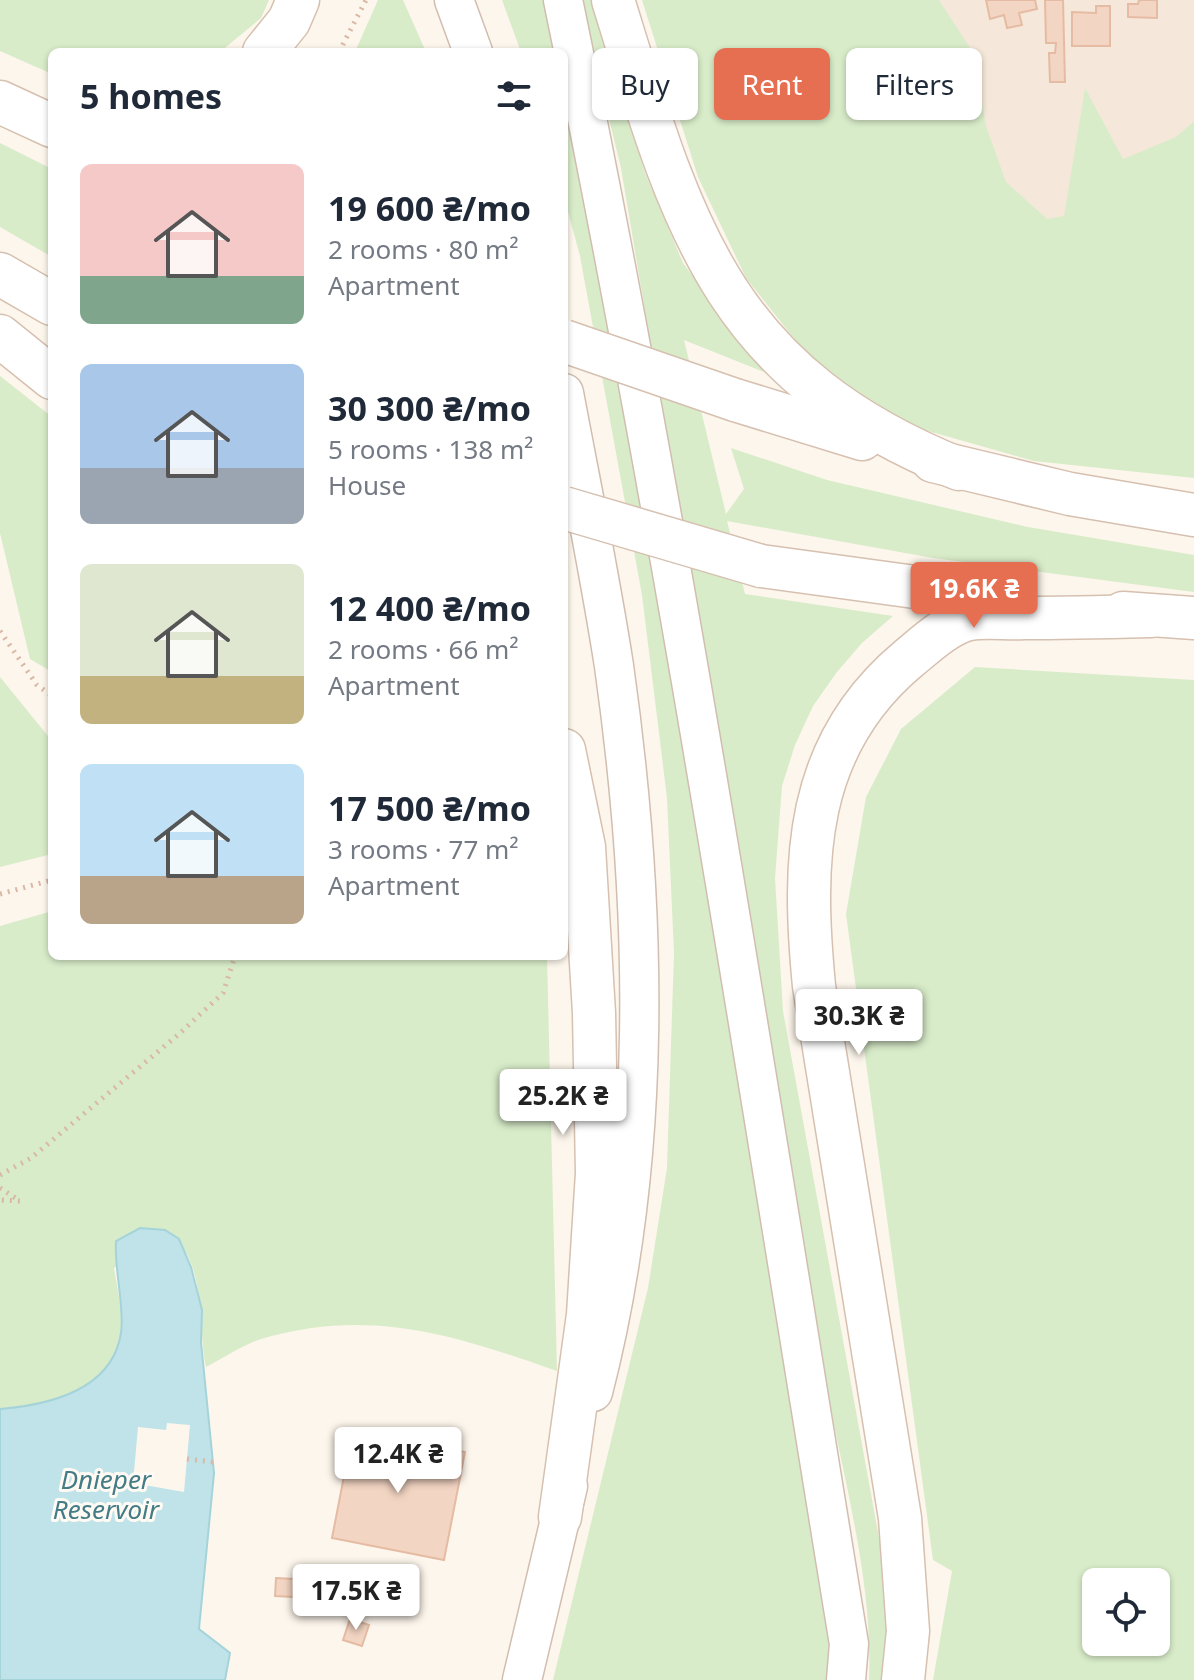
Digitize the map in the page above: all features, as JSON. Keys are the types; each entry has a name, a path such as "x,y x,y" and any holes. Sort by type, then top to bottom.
{"main road":[{"path":"267,48 289,21 298,0"},
{"path":"613,0 682,210 709,262 771,351 838,408 885,437 959,469"},
{"path":"0,102 48,124"},
{"path":"0,274 48,302"},
{"path":"0,336 48,375"},
{"path":"568,342 735,400 959,469 1070,494 1194,515"},
{"path":"568,509 761,566 923,591 1194,618"},
{"path":"903,1680 908,1631 900,1518 814,986 808,923 811,829 833,758 872,691 932,639 968,619 1151,616"},
{"path":"560,1517 588,1315 597,1173 594,1013 584,847 568,769"}],"street":[{"path":"454,0 472,48"},
{"path":"563,0 621,282 686,648 846,1629 846,1680"},
{"path":"522,1680 610,1322 632,1176 641,1020 635,847 613,665 568,415"}],"path":[{"path":"341,48 366,0"},
{"path":"0,631 37,685 48,693"},
{"path":"0,894 48,881"},
{"path":"0,1175 31,1158 190,1024 223,993 234,960"},
{"path":"0,1188 20,1201 0,1200"},
{"path":"187,1459 213,1462"}],"shaded area":[{"path":"914,0 1194,0 1194,218 1024,244 968,120 982,120 982,48 936,48"}],"green space":[{"path":"0,0 269,0 261,18 225,48 48,48 48,72 0,51"},
{"path":"378,0 403,0 424,48 357,48"},
{"path":"502,0 544,0 558,48 520,48"},
{"path":"580,0 593,0 607,48 592,49"},
{"path":"642,0 939,0 970,48 846,48 846,120 982,120 982,102 986,126 1006,182 1047,219 1064,216 1085,88 1123,159 1176,137 1194,121 1194,478 1034,461 889,420 808,356 746,278 698,177 680,120 698,120 698,48 657,48"},
{"path":"568,90 633,380 824,1567 833,1680 553,1680 648,1288 667,1168 674,953 667,798 642,595 580,256 568,212"},
{"path":"609,120 629,120 645,173 683,263 764,372 684,340 726,514 744,489 731,448 827,480 1028,527 1194,555 1194,592 933,558 727,521 745,594 893,616 862,643 837,672 813,706 795,745 782,786 775,878 783,1011 886,1576 888,1680 869,1680 866,1606 856,1531 826,1385 621,168"},
{"path":"0,143 48,167 48,255 0,227"},
{"path":"0,376 48,414 48,670 30,659 0,533"},
{"path":"975,667 1194,680 1194,1680 933,1680 952,1571 933,1560 846,914 866,797 901,729"},
{"path":"0,677 48,736 48,855 0,867"},
{"path":"48,912 48,960 547,960 557,1371 447,1337 375,1326 339,1325 261,1339 206,1367 194,1274 179,1242 165,1230 114,1268 122,1331 119,1344 105,1368 70,1396 44,1405 0,1409 0,926"}],"water":[{"name":"Dnieper Reservoir","path":"140,1228 165,1230 179,1239 191,1267 202,1310 201,1342 214,1473 199,1629 230,1653 225,1680 0,1680 0,1409 57,1398 75,1391 105,1369 115,1353 121,1333 116,1241"}],"pier":[{"path":"167,1423 190,1425 184,1492 133,1483 138,1427 166,1430"}],"building":[{"path":"986,0 1035,0 1037,9 1019,13 1022,25 1007,28 1004,15 990,19"},
{"path":"1045,0 1063,0 1065,82 1050,82 1049,53 1055,53 1056,43 1046,43"},
{"path":"1139,0 1157,0 1157,18 1128,17 1128,4 1138,4"},
{"path":"1096,6 1110,6 1110,46 1072,46 1072,12 1096,13"},
{"path":"353,1430 465,1452 444,1560 332,1538"},
{"path":"276,1578 294,1579 293,1597 275,1596"},
{"path":"350,1619 369,1625 362,1646 343,1640"}]}
